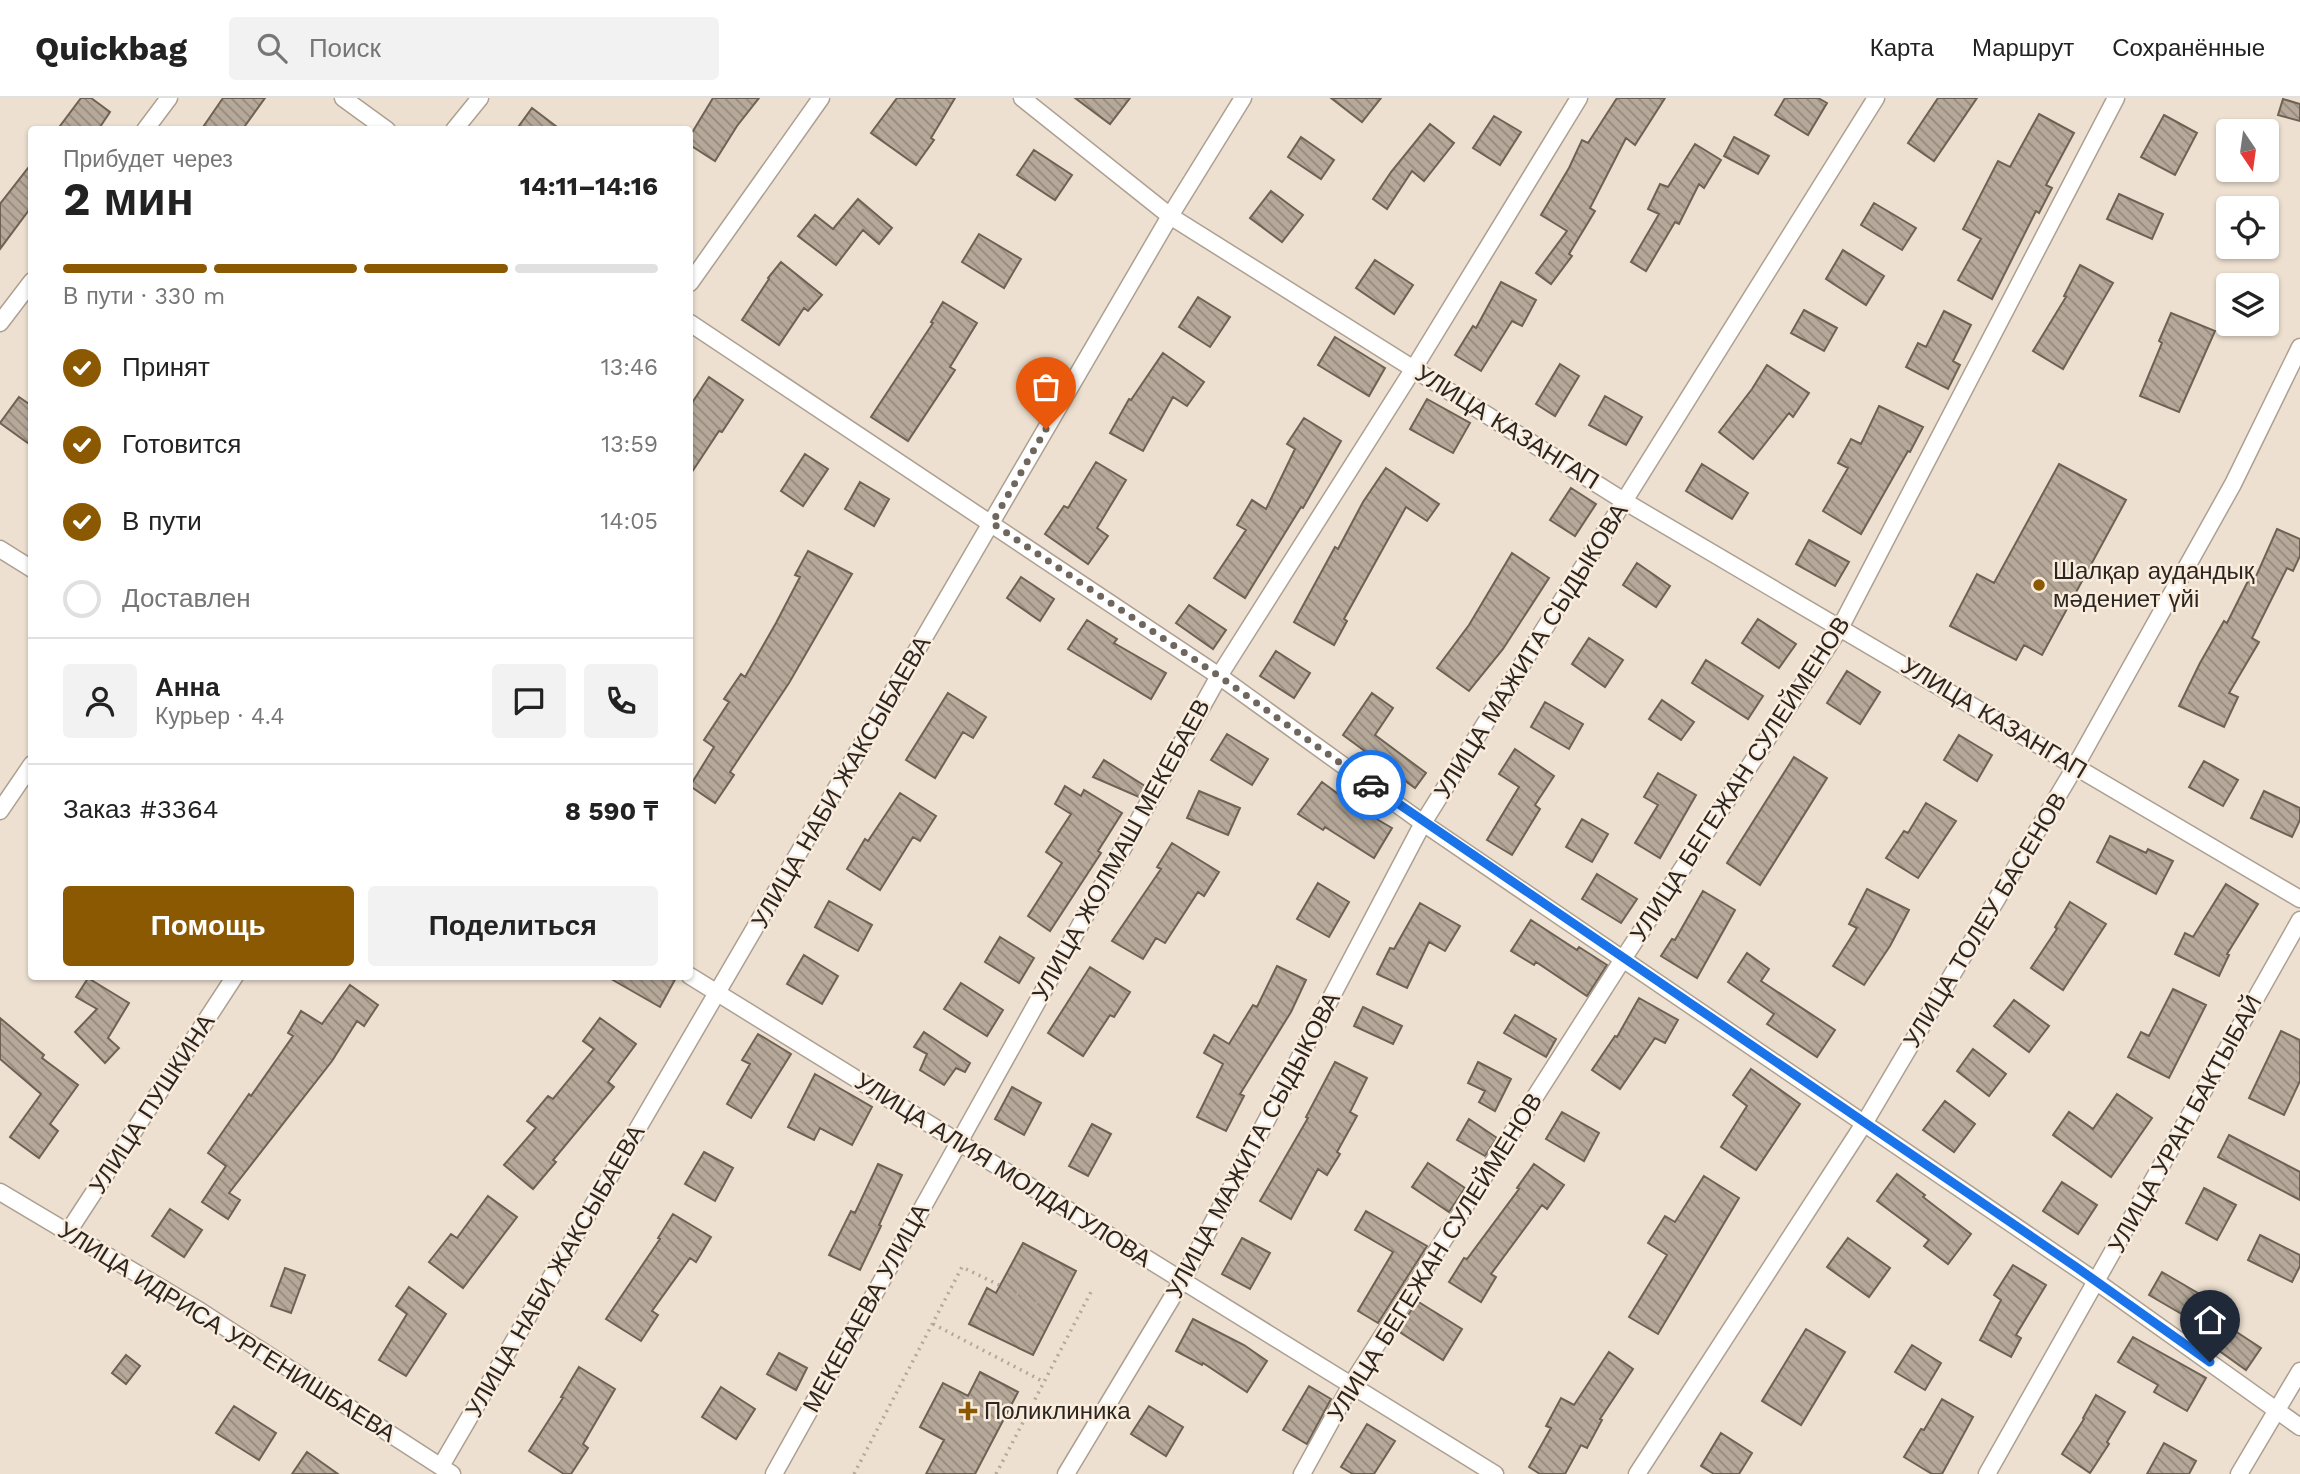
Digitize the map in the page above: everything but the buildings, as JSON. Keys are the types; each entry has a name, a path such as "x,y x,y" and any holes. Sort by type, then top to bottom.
{"street":[{"path":"148,126 169,98"},
{"path":"343,98 382,126"},
{"path":"457,126 480,98"},
{"path":"693,279 821,98"},
{"name":"УЛИЦА КАЗАНГАП","path":"1022,98 1170,216 1624,501 2300,899"},
{"name":"УЛИЦА НАБИ ЖАКСЫБАЕВА","path":"447,1470 718,993 1170,216 1243,98"},
{"name":"УЛИЦА ЖОЛМАШ МЕКЕБАЕВ","path":"958,1142 1219,676 1414,368 1579,98"},
{"name":"УЛИЦА МАЖИТА СЫДЫКОВА","path":"1066,1474 1182,1281 1423,823 1875,98"},
{"name":"УЛИЦА БЕГЕЖАН СУЛЕЙМЕНОВ","path":"1302,1474 1351,1385 1623,959 1840,628 2116,98"},
{"path":"0,323 28,286"},
{"path":"693,325 1219,676 1423,823 1865,1122 2097,1282 2300,1427"},
{"name":"УЛИЦА ТОЛЕУ БАСЕНОВ","path":"1637,1474 1865,1122 2075,766 2233,484 2300,347"},
{"path":"0,549 28,566"},
{"path":"0,811 28,770"},
{"name":"УЛИЦА УРАН БАКТЫБАЙ","path":"1987,1474 2300,920"},
{"name":"УЛИЦА АЛИЯ МОЛДАГУЛОВА","path":"693,978 1495,1474"},
{"name":"УЛИЦА ПУШКИНА","path":"68,1232 232,980"},
{"name":"МЕКЕБАЕВА УЛИЦА","path":"774,1474 958,1142"},
{"name":"УЛИЦА ИДРИСА УРГЕНИШБАЕВА","path":"4,1196 200,1311 447,1470"},
{"path":"2239,1474 2300,1371"}],"path":[{"path":"854,1474 962,1267 1040,1305"},
{"path":"996,1474 1092,1290"},
{"path":"933,1324 1044,1382"}],"way so far":[{"path":"1046,429 992,523 1219,676 1371,785"}],"place":[{"name":"Шалқар аудандық мәдениет үйі","path":"2039,585"},
{"name":"Поликлиника","path":"968,1411"}],"route":[{"path":"1371,785 2076,1267 2210,1362"}]}
